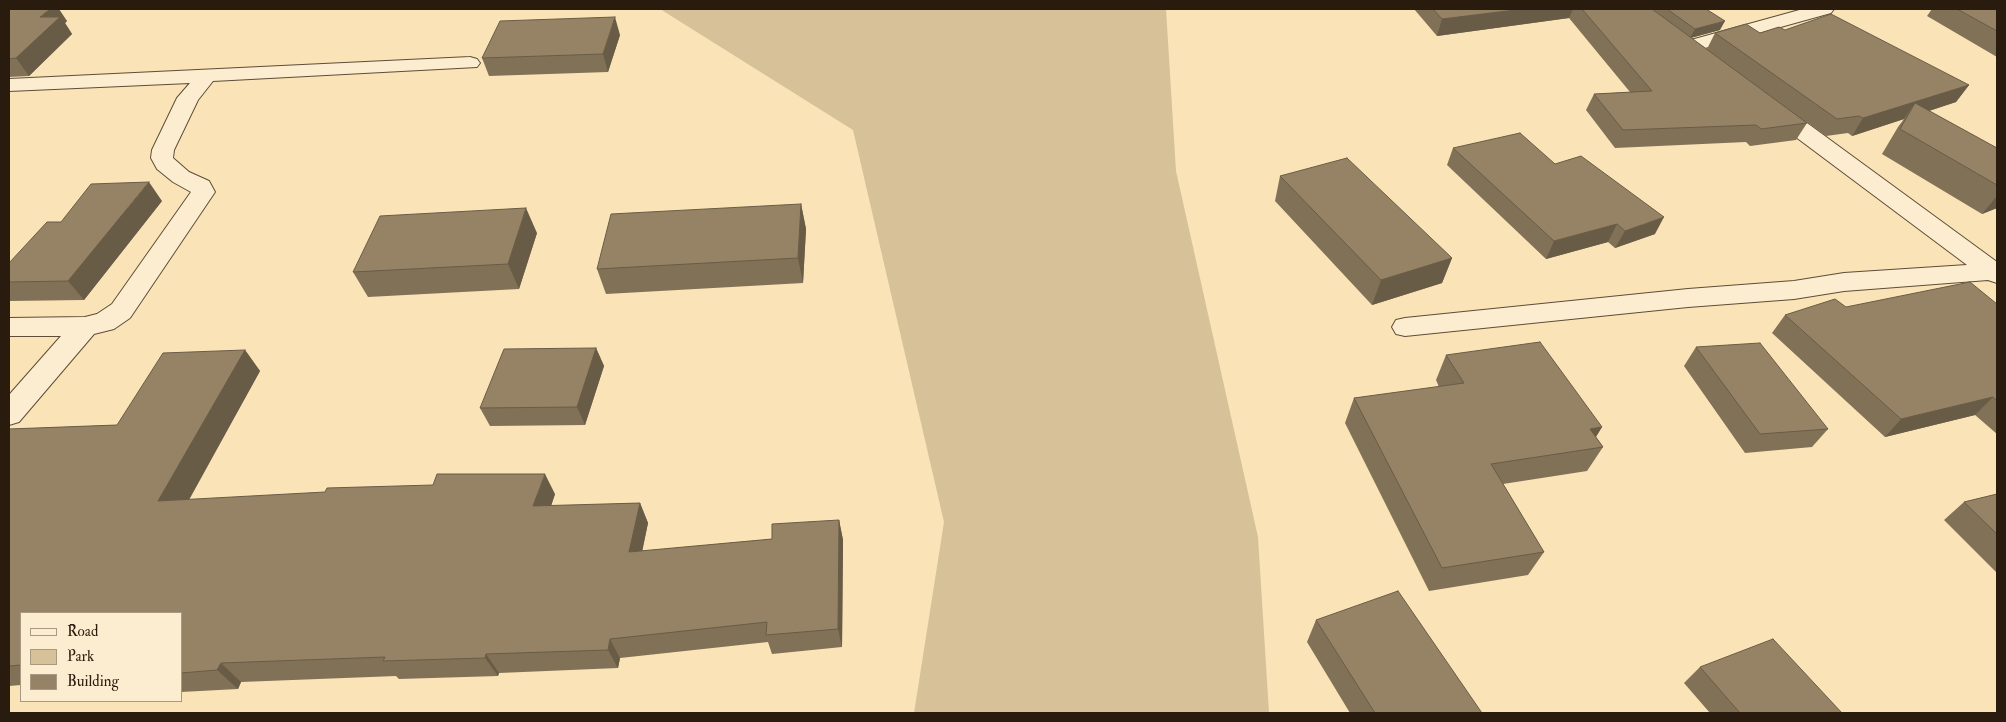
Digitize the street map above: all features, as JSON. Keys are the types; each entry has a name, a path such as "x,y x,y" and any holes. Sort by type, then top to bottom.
{"street":[{"path":"1711,64 1680,41 1824,9"},
{"path":"9,86 470,63"},
{"path":"9,327 85,326 105,322 121,311 203,192 201,186 181,177 165,164 162,158 163,150 188,98 206,76"},
{"path":"1758,99 1996,272"},
{"path":"1405,327 1688,298 1794,290 1844,282 1996,272"},
{"path":"9,414 85,326"}],"green space":[{"path":"660,9 1166,9 1176,171 1258,537 1269,713 914,713 944,522 853,130"}],"building":[{"path":"9,9 50,9 40,17 60,17 16,58 9,59"},
{"path":"1433,9 1523,9 1442,19"},
{"path":"1582,9 1652,9 1807,123 1761,129 1756,125 1623,130 1594,94 1652,91"},
{"path":"1667,9 1706,9 1725,21 1695,29"},
{"path":"1957,9 1997,9 1997,31"},
{"path":"1831,14 1969,85 1863,118 1859,116 1837,119 1715,33 1746,24 1760,33 1779,27 1785,30"},
{"path":"615,17 603,54 482,58 500,21"},
{"path":"1915,103 1997,148 1997,185 1900,129"},
{"path":"1520,133 1555,164 1581,156 1664,217 1625,231 1617,224 1554,241 1453,148"},
{"path":"1347,158 1452,258 1381,280 1280,176"},
{"path":"149,182 68,281 9,282 9,263 47,222 61,222 91,184"},
{"path":"801,204 798,258 597,269 611,214"},
{"path":"526,208 508,264 353,272 380,216"},
{"path":"1970,282 1997,304 1997,401 1993,397 1901,419 1785,315 1835,299 1846,307"},
{"path":"1540,342 1602,427 1590,429 1603,447 1491,464 1544,552 1442,568 1354,398 1464,383 1446,355"},
{"path":"1760,343 1828,429 1760,434 1696,347"},
{"path":"596,348 577,407 480,408 504,349"},
{"path":"245,350 158,501 325,492 327,488 433,485 437,474 545,474 533,506 640,503 629,552 772,539 772,524 839,520 838,629 766,635 767,622 610,639 608,650 486,654 485,658 383,661 385,657 221,663 217,670 182,673 182,612 20,612 20,665 9,666 9,429 117,425 163,353"},
{"path":"1997,494 1997,534 1964,502"},
{"path":"1398,591 1482,713 1375,713 1316,620"},
{"path":"1773,639 1842,713 1740,713 1700,667"}]}
